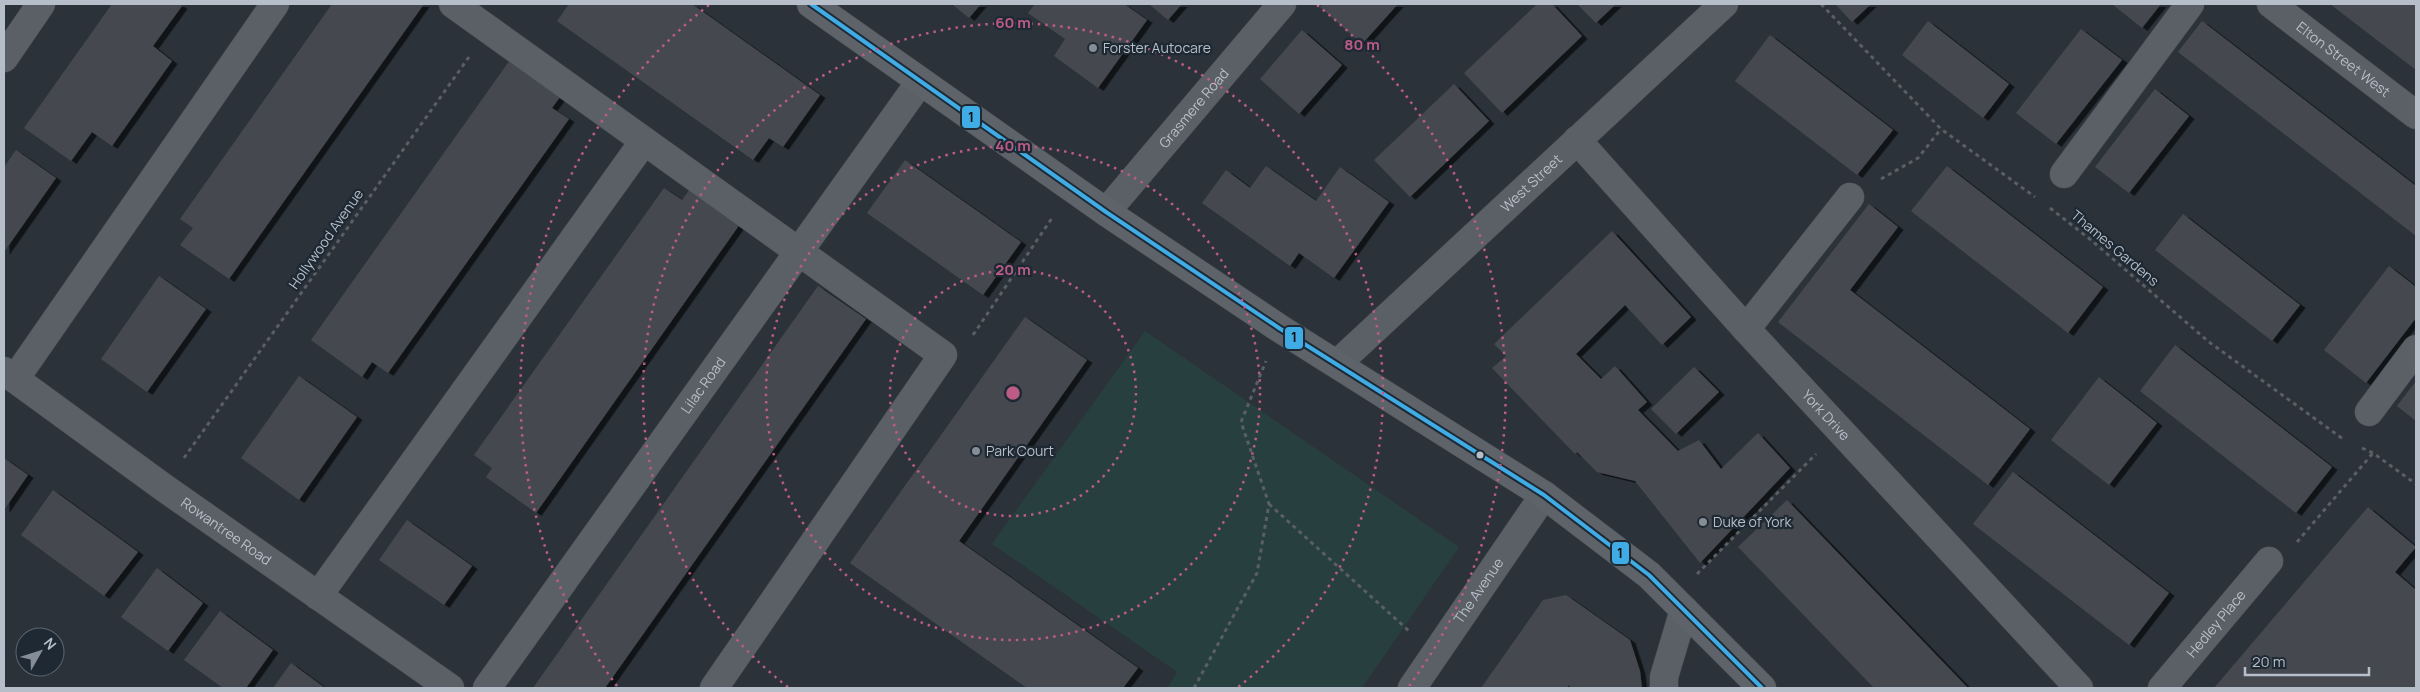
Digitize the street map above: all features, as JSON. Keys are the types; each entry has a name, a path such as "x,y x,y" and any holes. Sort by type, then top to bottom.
{"main road":[{"path":"820,6 920,82 1106,212 1279,328 1338,363 1544,495 1649,575 1762,688"}],"street":[{"path":"4,58 41,4"},
{"path":"9,375 275,4"},
{"path":"453,4 942,355 714,688"},
{"name":"Grasmere Road","path":"1106,212 1282,4"},
{"name":"West Street","path":"1338,363 1724,4"},
{"path":"2064,174 2190,4"},
{"name":"Elton Street West","path":"2271,4 2416,115"},
{"name":"Lilac Road","path":"487,688 920,82"},
{"name":"York Drive","path":"1577,140 1746,329 2079,688"},
{"path":"318,596 644,141"},
{"path":"1746,329 1850,197"},
{"path":"2369,412 2416,349"},
{"name":"Rowantree Road","path":"9,375 450,688"},
{"name":"The Avenue","path":"1412,688 1544,495"},
{"name":"Hedley Place","path":"2162,688 2269,561"},
{"path":"1664,688 1664,677 1679,604"}],"path":[{"path":"1821,4 1941,129 2036,198"},
{"name":"Hollywood Avenue","path":"163,486 489,29"},
{"path":"1850,197 1918,158 1941,129"},
{"path":"942,355 960,353 1072,188"},
{"name":"Thames Gardens","path":"2044,204 2091,240 2209,342 2351,443"},
{"path":"1194,688 1257,573 1269,504 1241,422 1279,328"},
{"path":"1679,604 1840,430"},
{"path":"2358,446 2374,453 2416,484"},
{"path":"2269,561 2281,543 2292,548 2374,453"},
{"path":"1269,504 1436,655"}],"green space":[{"path":"1145,331 1459,547 1362,688 1167,688 1177,672 992,544"}],"building":[{"path":"112,4 179,4 182,6 153,46 172,61 112,146 92,132 71,161 24,128"},
{"path":"332,4 424,4 229,279 180,245 193,228 180,219"},
{"path":"569,4 692,4 820,95 783,147 769,138 753,160 557,21"},
{"path":"952,4 981,4 969,18"},
{"name":"Forster Autocare","path":"1035,4 1124,4 1147,20 1098,88 1054,56 1065,39 1028,13"},
{"path":"1149,4 1182,4 1168,20"},
{"path":"1323,4 1398,4 1362,44 1320,7"},
{"path":"1537,4 1552,4 1582,36 1502,113 1464,73"},
{"path":"1577,4 1616,4 1596,23"},
{"path":"1835,4 1871,4 1852,22"},
{"path":"2112,4 2161,4 2142,28"},
{"path":"2330,4 2416,4 2416,70"},
{"path":"1928,21 2009,84 1983,118 1902,55"},
{"path":"2202,21 2416,186 2416,236 2178,52"},
{"path":"2081,29 2122,60 2056,144 2016,113"},
{"path":"1302,30 1342,65 1299,114 1260,79"},
{"path":"1770,35 1893,130 1857,175 1735,81"},
{"path":"510,60 560,97 552,108 569,119 388,373 372,362 362,377 311,340"},
{"path":"1454,84 1489,121 1410,197 1374,160"},
{"path":"2155,89 2189,116 2129,193 2095,167"},
{"path":"16,150 56,178 4,252 4,167"},
{"path":"905,160 1021,242 983,295 867,213"},
{"path":"1266,166 1316,201 1340,167 1389,202 1334,278 1299,253 1290,266 1202,203 1226,170 1250,188"},
{"path":"1947,166 2103,287 2068,333 1911,211"},
{"path":"664,188 682,200 690,189 740,224 536,513 486,477 492,468 474,455"},
{"path":"1869,204 1898,227 1850,290 2030,429 1988,485 1778,322"},
{"path":"2183,214 2300,305 2272,341 2155,250"},
{"path":"1612,231 1691,317 1662,345 1625,305 1576,354 1601,379 1615,366 1647,402 1638,410 1678,451 1699,440 1721,469 1758,433 1790,468 1700,563 1635,481 1597,472 1577,452 1575,454 1492,368 1506,356 1494,344"},
{"path":"2389,266 2416,287 2416,318 2366,383 2324,350"},
{"path":"159,276 206,309 147,392 101,359"},
{"path":"818,286 866,319 605,688 533,688"},
{"name":"Park Court","path":"1025,317 1087,360 959,541 1138,668 1123,688 1027,688 850,563"},
{"path":"2175,345 2332,467 2296,513 2140,391"},
{"path":"1694,367 1719,392 1676,434 1651,409"},
{"path":"299,376 357,417 299,500 241,458"},
{"path":"2099,377 2157,423 2109,485 2051,440"},
{"path":"2416,381 2416,421 2397,406"},
{"path":"4,458 28,475 4,510"},
{"path":"2013,472 2169,593 2129,645 1973,524"},
{"path":"53,490 138,552 104,596 21,535"},
{"path":"1787,500 1968,688 1874,688 1738,547"},
{"path":"2368,507 2416,547 2395,572 2416,590 2416,688 2214,688"},
{"path":"407,520 472,566 444,605 379,560"},
{"path":"157,568 203,603 168,651 121,617"},
{"path":"1566,595 1630,640 1640,671 1642,688 1570,688 1569,685 1567,688 1481,688 1543,600"},
{"path":"220,611 273,650 246,688 223,688 184,660"},
{"path":"291,663 325,688 273,688"}],"transit line":[{"name":"1","path":"811,4 1106,212 1279,328 1544,495 1649,575 1762,688"}],"place":[{"name":"Forster Autocare","path":"1093,48"},
{"name":"Park Court","path":"976,451"},
{"name":"Duke of York","path":"1703,522"}]}
